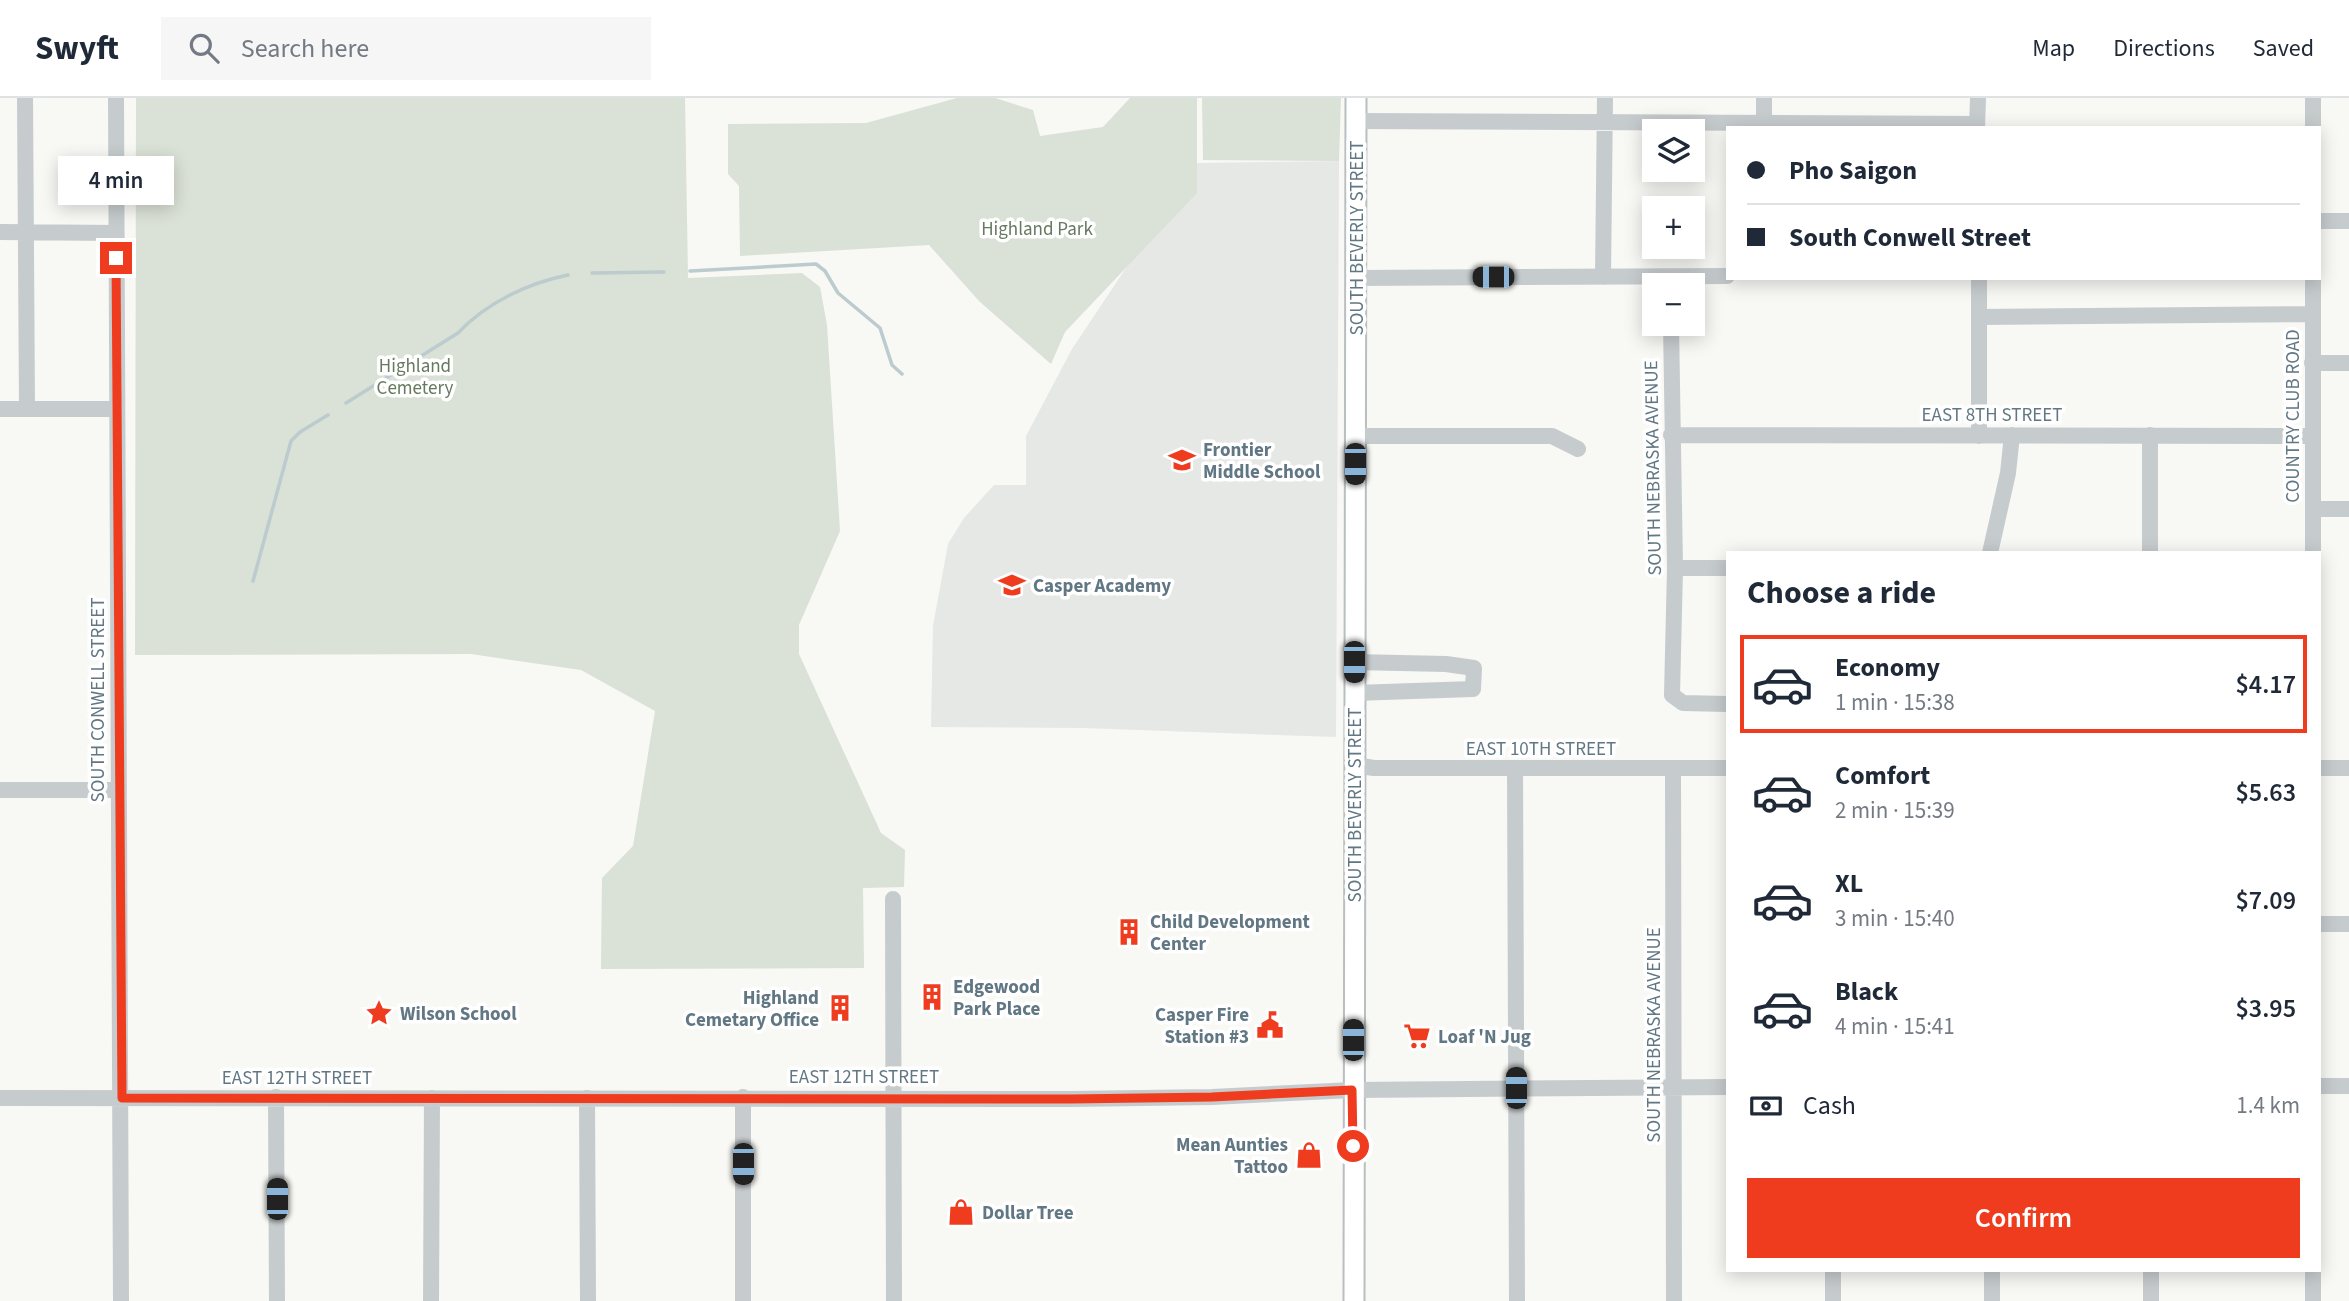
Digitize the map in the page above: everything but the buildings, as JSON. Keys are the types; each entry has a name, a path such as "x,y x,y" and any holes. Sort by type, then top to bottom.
{"main road":[{"name":"SOUTH BEVERLY STREET","path":"1354,1301 1352,1090 1356,98"}],"street":[{"path":"24,98 27,409"},
{"name":"SOUTH CONWELL STREET","path":"116,98 121,1301"},
{"path":"1603,277 1605,98"},
{"path":"1764,98 1764,121"},
{"path":"1356,121 1764,121 1977,126 1978,98"},
{"path":"2313,98 2313,126"},
{"path":"2321,221 2349,221"},
{"path":"0,232 116,233"},
{"path":"1705,278 1726,276"},
{"path":"1356,278 1603,277 1642,279"},
{"path":"1979,280 1979,436"},
{"name":"COUNTRY CLUB ROAD","path":"2313,280 2313,551"},
{"path":"1979,317 2313,314"},
{"name":"SOUTH NEBRASKA AVENUE","path":"1671,336 1675,568 1672,695 1684,704 1726,704"},
{"path":"2312,363 2349,363"},
{"path":"0,408 117,409"},
{"name":"EAST 8TH STREET","path":"1671,435 2312,436"},
{"path":"1990,551 2008,473 2012,435"},
{"path":"2150,435 2150,551"},
{"path":"1355,436 1552,436 1578,449"},
{"path":"2313,509 2349,509"},
{"path":"1675,568 1726,568"},
{"path":"1354,662 1446,664 1474,668 1473,689 1354,693"},
{"name":"EAST 10TH STREET","path":"1355,765 1374,768 1726,768"},
{"path":"1515,768 1517,1301"},
{"path":"2321,768 2349,768"},
{"name":"SOUTH NEBRASKA AVENUE","path":"1673,769 1674,1301"},
{"path":"0,790 118,790"},
{"path":"894,899 894,1301"},
{"path":"2321,924 2349,924"},
{"path":"2321,1086 2349,1086"},
{"name":"EAST 12TH STREET","path":"0,1098 1191,1098 1352,1090 1726,1087"},
{"path":"276,1097 277,1301"},
{"path":"743,1097 743,1301"},
{"path":"431,1301 432,1098"},
{"path":"587,1098 587,1301"},
{"path":"1833,1272 1833,1301"},
{"path":"1992,1272 1992,1301"},
{"path":"2151,1272 2151,1301"},
{"path":"2313,1272 2313,1301"}],"shaded area":[{"name":"Frontier Middle School","path":"1339,161 1336,737 1084,728 931,727 933,626 948,544 964,518 994,485 1026,485 1026,436 1072,349 1196,163"}],"green space":[{"name":"Highland Cemetery","path":"136,98 685,98 688,278 802,273 820,287 827,325 840,531 799,625 799,654 881,833 905,850 904,887 863,888 864,968 601,969 602,878 633,846 655,711 581,670 471,654 135,655"},
{"name":"Highland Park","path":"957,98 995,98 1033,110 1040,136 1103,127 1130,98 1197,98 1197,193 1065,332 1051,364 979,301 929,245 740,256 739,186 728,174 728,124 866,123"},
{"path":"1202,98 1341,98 1339,161 1203,160"}],"waterway":[{"path":"690,271 816,264 825,271 838,293 880,328 892,365 902,374"},
{"path":"592,273 664,272"},
{"path":"346,403 458,333 481,312 508,296 538,283 568,275"},
{"path":"253,581 291,441 300,432 328,415"}],"place":[{"name":"Frontier Middle School","path":"1182,460"},
{"name":"Casper Academy","path":"1012,585"},
{"name":"Child Development Center","path":"1129,932"},
{"name":"Edgewood Park Place","path":"932,997"},
{"name":"Highland Cemetary Office","path":"840,1008"},
{"name":"Wilson School","path":"379,1013"},
{"name":"Casper Fire Station #3","path":"1270,1025"},
{"name":"Loaf 'N Jug","path":"1417,1036"},
{"name":"Mean Aunties Tattoo","path":"1309,1155"},
{"name":"Dollar Tree","path":"961,1212"}],"route":[{"path":"116,258 122,1098 1071,1099 1212,1097 1352,1090 1353,1146"}]}
